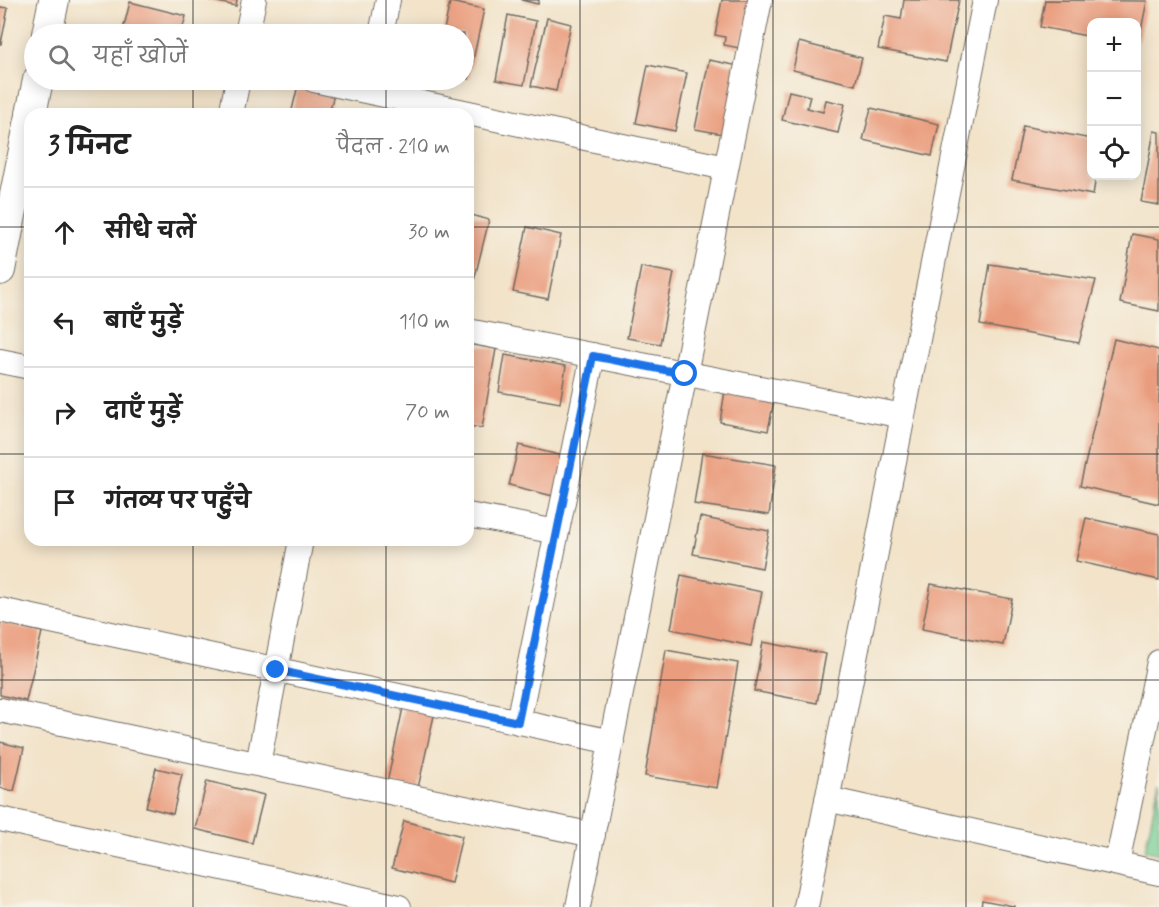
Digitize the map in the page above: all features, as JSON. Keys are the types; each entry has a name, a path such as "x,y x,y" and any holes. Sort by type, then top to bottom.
{"street":[{"path":"49,24 54,0"},
{"path":"249,24 254,0"},
{"path":"383,24 388,0"},
{"path":"578,907 760,0"},
{"path":"806,907 985,0"},
{"path":"32,108 36,90"},
{"path":"232,108 236,90"},
{"path":"393,90 470,108"},
{"path":"474,109 726,168"},
{"path":"0,270 7,203 24,142"},
{"path":"474,332 903,416"},
{"path":"518,722 593,356"},
{"path":"0,361 24,367"},
{"path":"474,516 557,532"},
{"path":"258,764 300,546"},
{"path":"0,610 612,742"},
{"path":"1117,863 1154,708 1159,662"},
{"path":"0,710 593,835"},
{"path":"827,799 1159,873"},
{"path":"0,819 399,907"}],"green space":[{"path":"1159,783 1159,854 1145,850"}],"building":[{"path":"208,0 237,0 236,6"},
{"path":"521,0 539,0 538,4"},
{"path":"722,0 757,0 739,48 724,45 725,37 715,35"},
{"path":"904,0 959,0 946,62 878,49 885,16 901,19"},
{"path":"1045,0 1147,1 1141,30 1141,18 1087,18 1087,36 1040,27"},
{"path":"130,2 186,16 184,24 124,24"},
{"path":"450,2 484,9 474,56 474,24 445,24"},
{"path":"0,7 8,8 1,44 0,44"},
{"path":"508,15 536,21 524,85 496,80"},
{"path":"547,18 571,24 556,91 531,86"},
{"path":"799,42 862,58 855,85 793,70"},
{"path":"709,60 739,66 728,135 695,129"},
{"path":"648,65 687,73 675,131 636,123"},
{"path":"297,90 335,90 330,108 292,108"},
{"path":"789,91 810,96 807,108 823,112 826,100 845,104 838,133 782,120"},
{"path":"871,108 939,124 932,156 863,140"},
{"path":"1023,126 1087,138 1087,180 1095,180 1093,195 1012,180"},
{"path":"1154,131 1159,132 1159,205 1141,202"},
{"path":"474,216 489,220 474,281"},
{"path":"527,227 561,235 548,299 513,292"},
{"path":"1132,234 1159,239 1159,311 1120,303"},
{"path":"990,264 1096,280 1079,343 980,325"},
{"path":"641,267 674,273 660,344 627,338"},
{"path":"1114,339 1159,350 1159,504 1080,486"},
{"path":"474,345 496,349 482,428 474,427"},
{"path":"505,355 566,366 560,403 499,392"},
{"path":"725,391 774,400 768,431 720,422"},
{"path":"519,445 567,457 557,497 509,485"},
{"path":"702,453 776,465 769,515 694,504"},
{"path":"700,517 769,531 762,568 693,554"},
{"path":"1086,518 1159,534 1159,580 1076,561"},
{"path":"681,575 762,592 751,646 671,629"},
{"path":"931,584 1012,599 1003,645 922,629"},
{"path":"0,622 42,632 26,701 0,695"},
{"path":"763,642 826,654 817,703 754,691"},
{"path":"666,650 738,663 717,788 645,776"},
{"path":"404,703 435,711 418,788 387,783"},
{"path":"0,742 24,748 14,791 0,788"},
{"path":"156,768 182,774 173,814 146,807"},
{"path":"207,781 264,795 252,843 195,829"},
{"path":"404,821 462,836 451,883 392,868"},
{"path":"982,900 1014,906 1014,907 981,907"}],"route":[{"path":"276,670 518,722 593,356 685,374"}]}
